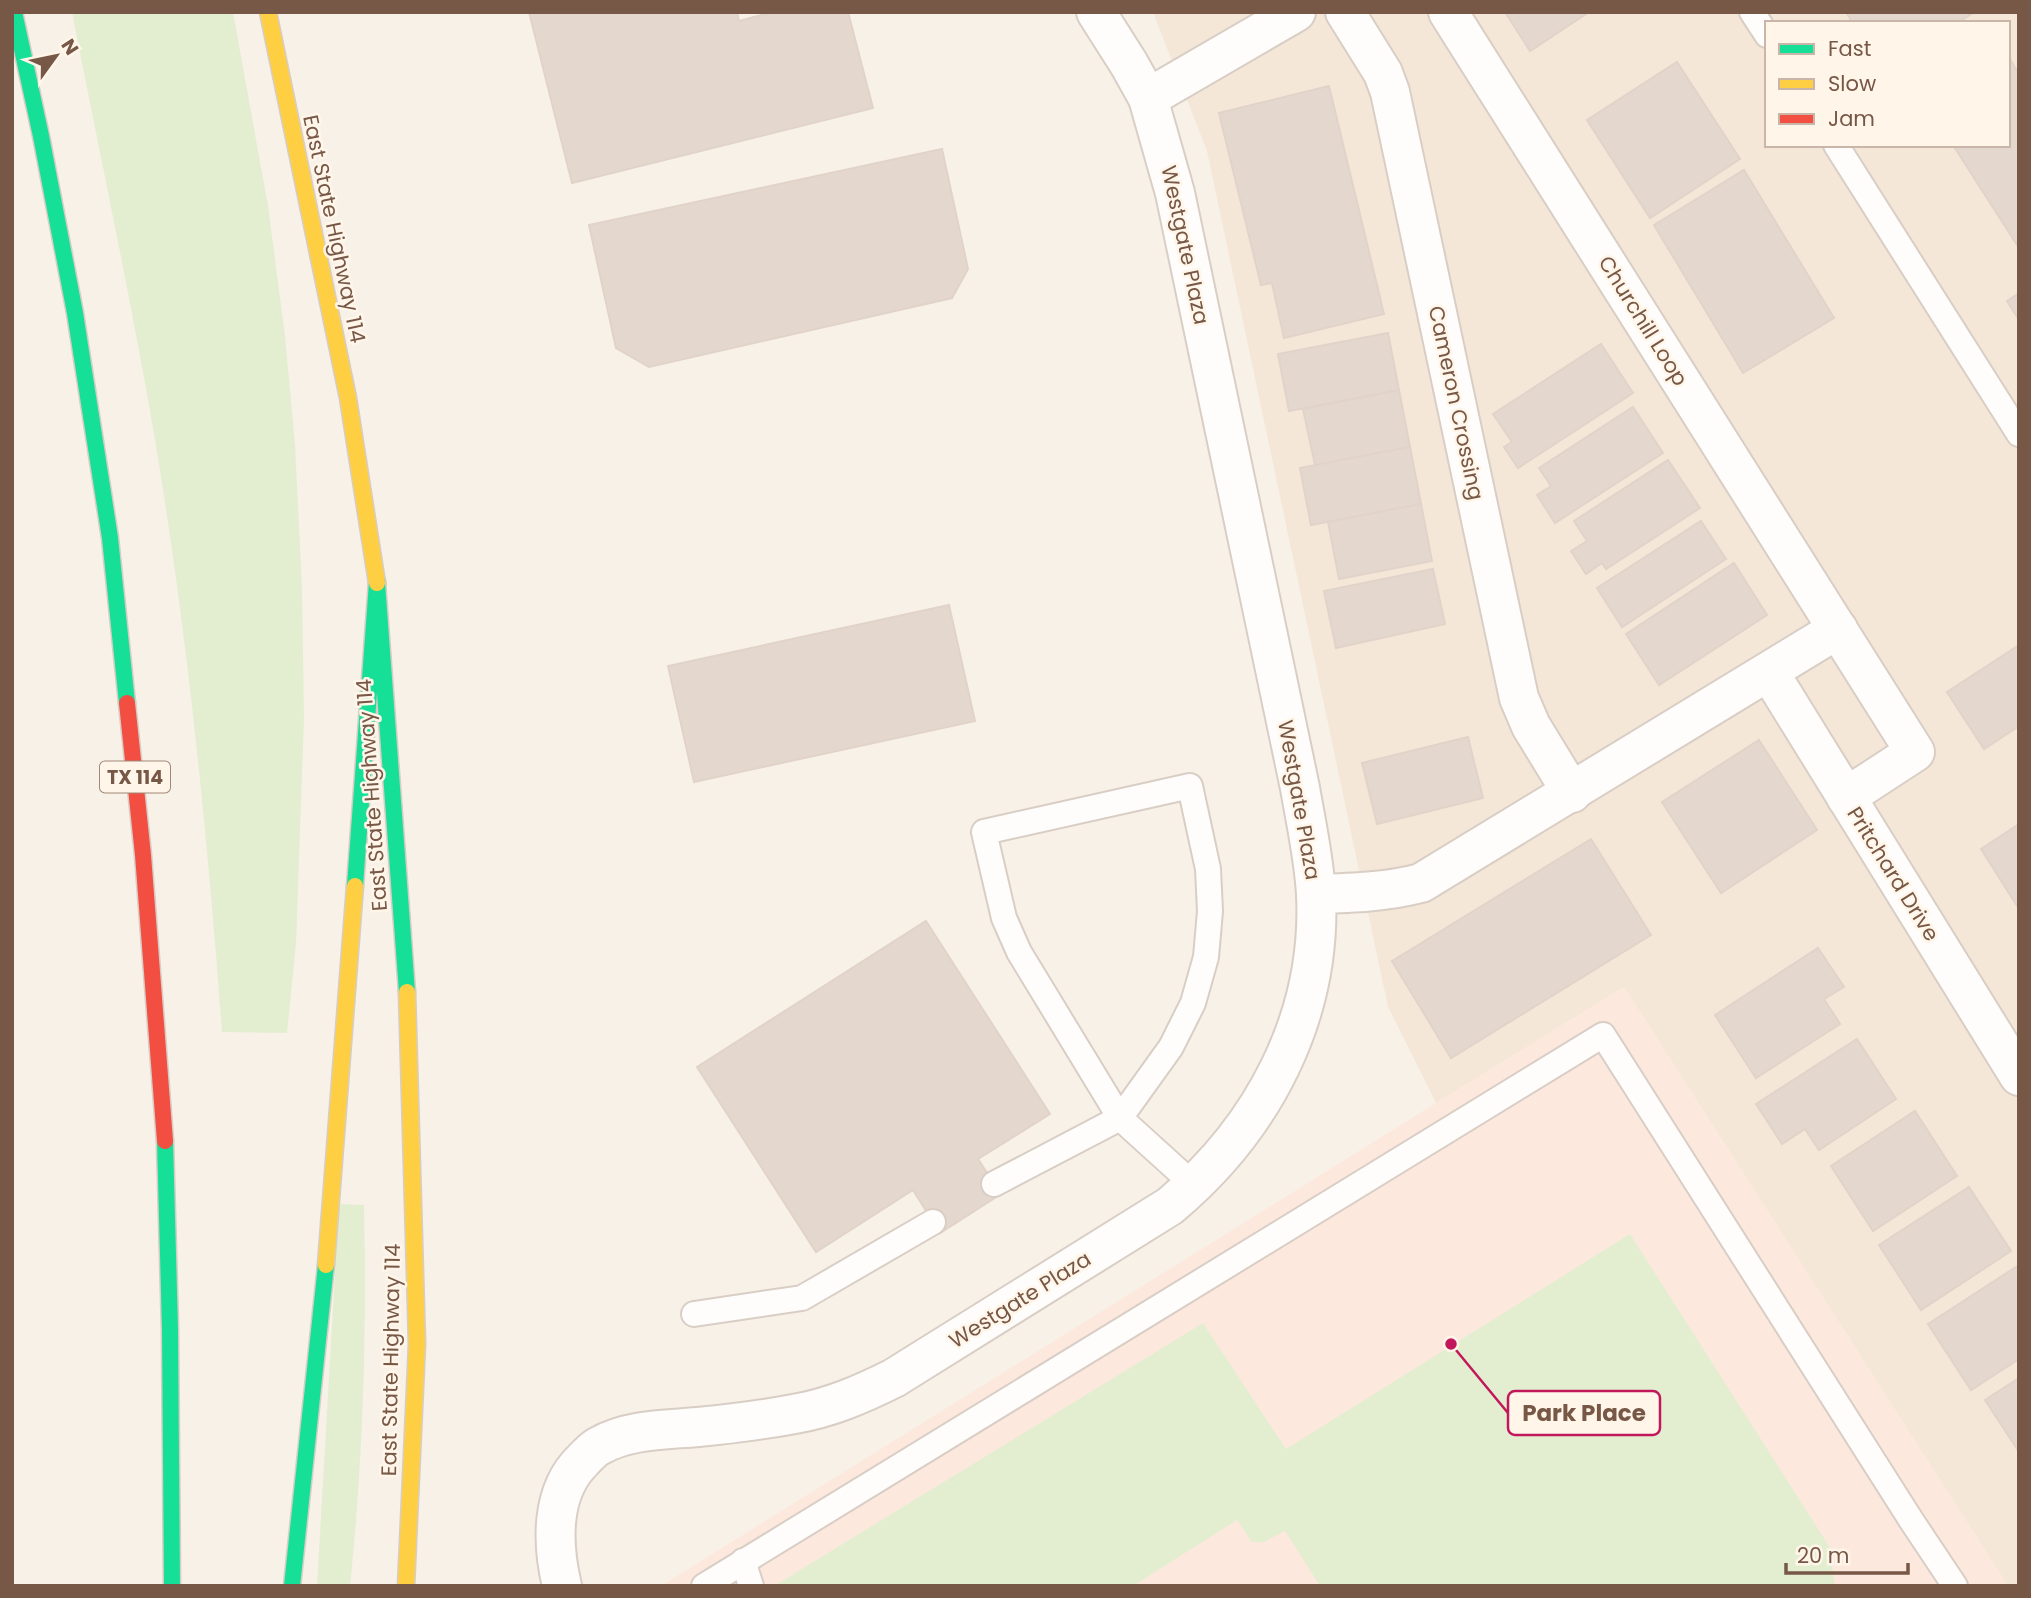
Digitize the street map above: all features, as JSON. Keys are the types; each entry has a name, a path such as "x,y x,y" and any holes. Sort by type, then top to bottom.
{"main road":[{"name":"TX 114","path":"14,12 75,313 110,538 142,841 164,1115 170,1329 172,1586"},
{"name":"East State Highway 114","path":"268,12 348,398 377,582 407,996 410,1083 416,1344 406,1586"},
{"path":"292,1586 329,1236 377,582"}],"street":[{"name":"Westgate Plaza","path":"562,1586 554,1535 560,1499 574,1469 597,1446 632,1433 723,1424 795,1414 828,1406 864,1394 941,1350 1170,1206 1195,1186 1242,1132 1272,1083 1293,1039 1309,982 1316,894 1300,788 1175,193 1148,98 1096,12"},
{"path":"1148,98 1296,12"},
{"name":"Cameron Crossing","path":"1345,12 1383,73 1390,92 1519,698 1531,726 1572,793"},
{"name":"Churchill Loop","path":"1448,12 1915,752 1846,797"},
{"path":"1316,894 1374,892 1421,883 1838,629"},
{"name":"Pritchard Drive","path":"1769,671 2019,1076"}],"lane":[{"path":"1752,12 1765,33"},
{"path":"1837,147 2019,434"},
{"path":"995,1184 1120,1118 1171,1047 1193,1003 1206,957 1210,911 1208,869 1190,786 984,832 1004,918 1019,952 1120,1118 1195,1186"},
{"path":"704,1586 1603,1035 1910,1520 1955,1586"},
{"path":"694,1314 802,1298 933,1222"},
{"path":"743,1561 751,1586"}],"shaded area":[{"path":"1153,12 2019,12 2019,1586 2008,1586 1624,987 1436,1103 1388,1007 1207,151"},
{"path":"1624,987 2008,1586 661,1586 1436,1103"}],"green space":[{"path":"72,12 233,12 268,206 285,336 295,444 302,588 304,719 296,944 287,1033 222,1032 195,729 165,503 134,324"},
{"path":"339,1204 364,1205 365,1300 361,1443 350,1586 317,1586"},
{"path":"1630,1234 1829,1546 1835,1586 1320,1586 1285,1531 1264,1542 1252,1542 1237,1520 1133,1586 774,1586 1203,1323 1286,1449"}],"building":[{"path":"529,12 737,12 739,21 773,12 848,12 873,108 572,183"},
{"path":"1505,12 1589,12 1530,51"},
{"path":"1846,12 1974,12 1961,21 1852,21"},
{"path":"2010,59 2019,74 2019,248 1954,147 2010,147"},
{"path":"1677,62 1740,159 1650,218 1587,120"},
{"path":"1329,86 1384,314 1284,338 1272,283 1261,285 1219,113"},
{"path":"942,149 968,269 952,298 649,367 616,348 589,225"},
{"path":"1744,170 1834,318 1743,373 1654,225"},
{"path":"2019,293 2019,320 2007,301"},
{"path":"1388,333 1399,390 1289,411 1278,354"},
{"path":"1601,344 1633,393 1518,468 1504,447 1512,442 1493,414"},
{"path":"1399,390 1410,447 1315,465 1303,409"},
{"path":"1633,407 1663,453 1555,523 1537,495 1551,486 1539,468"},
{"path":"1410,447 1421,504 1311,525 1300,468"},
{"path":"1668,460 1700,508 1606,569 1602,563 1586,574 1571,551 1587,541 1574,521"},
{"path":"1421,504 1432,561 1339,579 1328,522"},
{"path":"1701,521 1726,559 1622,627 1597,588"},
{"path":"1734,563 1767,615 1659,685 1626,634"},
{"path":"1433,569 1445,624 1336,648 1324,591"},
{"path":"949,605 975,721 694,782 668,666"},
{"path":"2019,645 2019,726 1984,749 1947,692"},
{"path":"1468,737 1483,798 1377,824 1362,763"},
{"path":"1759,740 1817,830 1721,893 1662,802"},
{"path":"2019,824 2019,909 1981,849"},
{"path":"1591,839 1651,935 1451,1058 1392,961"},
{"path":"926,921 1050,1114 978,1159 1001,1194 940,1233 913,1190 816,1252 697,1067"},
{"path":"1818,948 1844,987 1824,999 1840,1024 1756,1078 1715,1015"},
{"path":"1857,1039 1896,1099 1819,1150 1805,1129 1782,1144 1756,1104"},
{"path":"1915,1111 1957,1176 1873,1231 1831,1166"},
{"path":"1969,1187 2011,1251 1921,1310 1879,1245"},
{"path":"2019,1265 2019,1359 1971,1390 1928,1324"},
{"path":"2019,1378 2019,1452 1985,1400"}],"traffic: fast":[{"path":"14,12 75,313 110,538 127,703"},
{"path":"355,886 377,582"},
{"path":"377,583 407,992"},
{"path":"165,1141 172,1586"},
{"path":"292,1586 326,1265"}],"traffic: slow":[{"path":"268,12 348,398 377,583"},
{"path":"326,1265 355,886"},
{"path":"406,1586 417,1344 407,992"}],"traffic: jam":[{"path":"127,703 143,855 165,1141"}],"place":[{"name":"Park Place","path":"1451,1344"}]}
